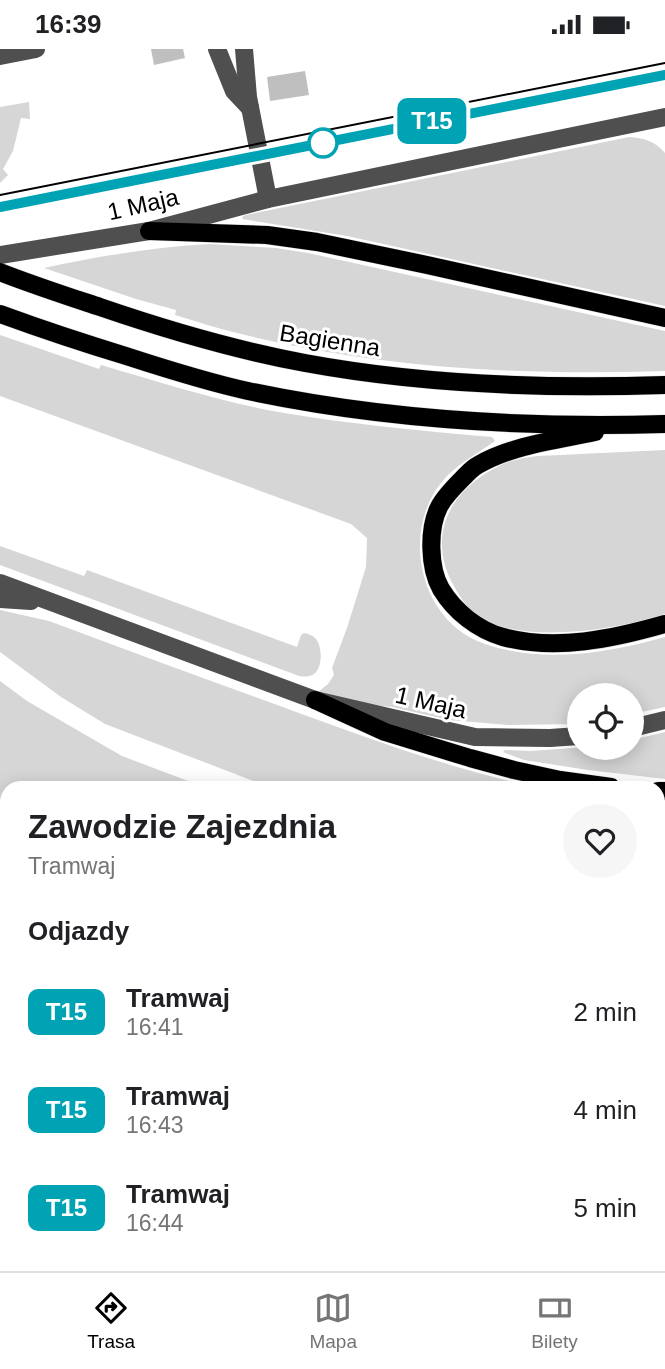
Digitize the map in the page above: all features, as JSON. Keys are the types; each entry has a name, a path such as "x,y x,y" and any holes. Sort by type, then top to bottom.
{"main road":[{"path":"149,231 267,235 317,242 665,318"},
{"name":"Bagienna","path":"0,272 146,323 266,355 344,369 485,384 603,387 665,385"},
{"path":"0,314 64,337 185,374 295,400 412,416 475,421 665,424"},
{"path":"630,425 528,446 476,466 453,487 439,507 431,534 432,560 440,588 456,608 480,628 503,636 526,641 579,643 622,636 665,624"},
{"path":"315,700 385,732 514,770 567,781"}],"street":[{"path":"0,57 36,49"},
{"path":"217,49 234,92 250,108"},
{"path":"244,49 250,108 268,199"},
{"name":"1 Maja","path":"0,255 149,231 268,199 665,117"},
{"name":"1 Maja","path":"0,583 315,700 475,737 567,737"},
{"path":"0,599 52,603"},
{"path":"644,725 665,720"}],"shaded area":[{"path":"29,102 30,119 21,118 13,151 3,169 8,175 0,183 0,107"},
{"path":"629,137 649,141 665,153 665,306 347,236 242,219 246,215"},
{"path":"210,244 308,253 665,331 665,371 503,370 396,362 342,354 289,345 214,327 175,315 176,310 44,268 168,247"},
{"path":"0,335 99,369 101,365 256,408 358,424 492,437 495,441 459,465 441,483 428,504 420,551 432,598 445,617 463,633 485,644 530,654 598,652 665,637 665,707 644,711 644,683 567,683 567,724 508,725 449,720 392,707 363,704 318,692 334,675 332,668 366,567 367,538 351,524 0,396"},
{"path":"665,450 665,614 602,628 531,632 491,623 469,608 461,598 446,568 442,550 443,533 455,502 480,477 506,463 533,457"},
{"path":"0,546 84,576 87,570 297,647 301,635 310,635 317,641 320,650 318,669 310,676 299,676 0,565"},
{"path":"0,610 49,621 406,751 511,781 253,781 105,724 61,697 0,652"},
{"path":"0,681 27,701 122,756 188,781 0,781"},
{"path":"665,732 665,779 524,760 503,752 567,748 567,760 644,760 644,737"}],"building":[{"path":"151,49 183,49 185,58 154,65"},
{"path":"305,71 309,95 270,101 267,77"}],"tram line":[{"path":"0,195 665,63"},
{"path":"0,207 665,75"},
{"name":"T15","path":"0,207 665,75"}]}
